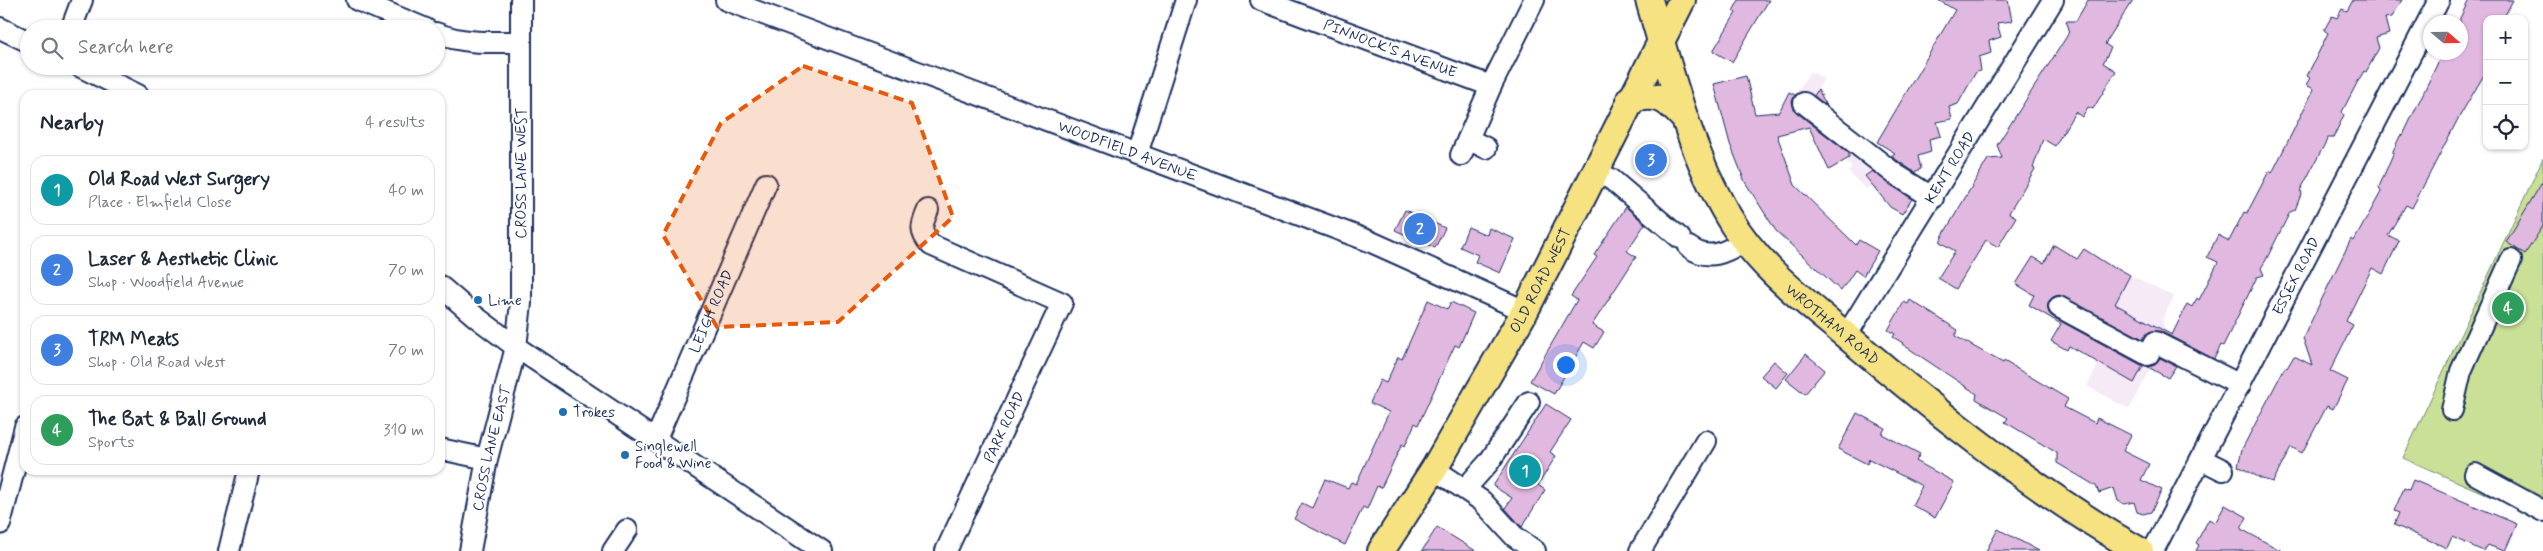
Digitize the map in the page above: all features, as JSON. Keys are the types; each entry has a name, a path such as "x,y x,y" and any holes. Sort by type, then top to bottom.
{"main road":[{"name":"WROTHAM ROAD","path":"1649,0 1685,119 1715,192 1745,242 1776,276 1898,380 2009,465 2072,509 2140,551"},
{"name":"OLD ROAD WEST","path":"1381,551 1434,469 1525,311 1630,99 1682,0"},
{"path":"1630,99 1659,96 1668,101 1685,119"}],"street":[{"path":"74,20 82,0"},
{"path":"357,0 405,20"},
{"name":"CROSS LANE WEST","path":"516,346 521,303 520,0"},
{"name":"WOODFIELD AVENUE","path":"726,0 1369,241 1525,311"},
{"path":"1137,154 1186,0"},
{"name":"PINNOCK'S AVENUE","path":"1261,0 1491,86"},
{"path":"1486,148 1464,147 1491,86 1534,0"},
{"name":"KENT ROAD","path":"1846,336 1933,198 2053,0"},
{"name":"ESSEX ROAD","path":"2153,551 2439,0"},
{"path":"0,28 20,38"},
{"path":"445,36 468,41 521,42"},
{"path":"97,75 128,90"},
{"path":"1804,104 1900,177 1933,198"},
{"path":"1595,172 1611,179 1700,253 1712,255 1726,252 1745,242"},
{"name":"LEIGH ROAD","path":"656,439 766,184"},
{"name":"PARK ROAD","path":"928,210 920,228 922,236 931,245 1062,303 946,551"},
{"path":"2452,410 2461,371 2511,260"},
{"path":"445,290 476,317 516,346 822,551"},
{"path":"2059,306 2148,355 2155,342 2240,385"},
{"name":"CROSS LANE EAST","path":"470,551 487,459 516,346"},
{"path":"1465,488 1489,462 1529,402"},
{"path":"1640,551 1706,441"},
{"path":"0,524 20,446"},
{"path":"445,450 487,459"},
{"path":"2201,459 2223,470"},
{"path":"1434,469 1482,501 1514,536 1535,551"},
{"path":"2475,474 2543,511"},
{"path":"229,551 248,475"},
{"path":"613,551 627,530"}],"highlighted area":[{"path":"803,66 912,103 953,217 838,322 717,327 663,235 721,123"}],"shaded area":[{"path":"1810,71 1824,79 1810,103 1921,184 1912,199 1878,192 1872,185 1866,189 1848,172 1852,169 1846,160 1851,157 1846,147 1843,148 1838,137 1821,124 1813,126 1811,116 1805,117 1801,107 1801,98 1795,95"},
{"path":"2084,249 2130,275 2174,296 2162,320 2166,333 2194,347 2192,351 2159,351 2129,409 2087,386 2106,349 2029,305 2034,296 2029,294 2047,265 2077,259"}],"green space":[{"path":"2543,158 2543,519 2403,458"}],"building":[{"path":"1739,0 1769,0 1732,62 1713,51 1736,13 1733,11"},
{"path":"1938,0 2008,0 2012,21 1997,23 2001,37 1989,41 1991,53 1979,57 1981,71 1976,72 1958,104 1949,107 1952,119 1937,122 1941,136 1929,139 1931,152 1918,156 1921,169 1914,172 1891,156 1895,153 1877,142 1955,10"},
{"path":"2088,0 2133,0 2105,44 2111,48 2103,63 2116,71 2093,109 2088,107 2082,117 2075,112 2055,146 2043,139 2033,168 2035,169 2009,213 2016,217 1998,247 1986,240 1956,289 1938,278 1955,251 1940,242 1943,235 1988,159 2002,158 1997,145 2067,36 2069,29 2066,21 2076,21"},
{"path":"2353,0 2402,0 2392,17 2385,18 2389,34 2376,38 2379,48 2366,72 2364,71 2357,83 2342,112 2344,115 2333,138 2328,138 2300,191 2302,192 2295,210 2290,212 2261,268 2264,275 2257,277 2223,346 2221,345 2214,359 2160,331 2149,332 2143,339 2059,295 2053,297 2048,302 2049,313 2053,317 2143,366 2134,383 2069,346 2067,350 2051,341 2061,324 2029,305 2034,295 2016,284 2033,257 2044,263 2054,245 2077,259 2084,249 2115,269 2116,267 2130,275 2115,304 2172,335 2187,304 2192,307 2197,298 2199,300 2218,262 2207,257 2218,235 2229,241 2244,212 2247,213 2269,171 2272,173 2314,89 2306,85 2310,78 2307,76 2328,33 2324,30 2332,16 2337,18 2342,9 2347,11"},
{"path":"2469,0 2513,0 2505,15 2483,15 2483,77 2458,119 2412,208 2406,205 2388,235 2399,241 2383,274 2372,268 2346,321 2353,325 2330,371 2348,380 2333,409 2327,406 2302,453 2291,447 2273,482 2262,479 2238,466 2242,449 2285,367 2287,368 2294,356 2312,365 2303,338 2351,239 2354,241 2381,192 2379,187 2393,151 2400,136 2403,135 2439,60 2468,60 2468,15 2462,15"},
{"path":"1746,76 1755,114 1779,112 1789,92 1795,95 1792,102 1796,112 1849,153 1849,158 1829,170 1809,127 1777,135 1795,185 1856,245 1859,240 1878,251 1863,276 1855,270 1841,291 1776,231 1745,182 1730,144 1714,84"},
{"path":"1818,89 1826,105 1814,96"},
{"path":"1872,171 1912,199 1902,214 1890,207 1865,176"},
{"path":"2543,181 2543,226 2525,254 2506,242"},
{"path":"1626,207 1645,224 1627,251 1636,257 1592,325 1604,332 1594,348 1584,342 1554,394 1530,381 1577,300 1571,296 1597,257 1594,255"},
{"path":"1405,210 1445,228 1435,248 1395,230"},
{"path":"1468,227 1487,235 1489,228 1515,239 1500,273 1475,262 1478,255 1460,247"},
{"path":"1428,300 1447,309 1451,302 1474,313 1459,347 1455,345 1418,425 1415,423 1405,446 1402,444 1381,488 1377,486 1367,509 1363,507 1345,545 1294,519 1302,503 1312,508 1325,479 1348,488 1351,482 1356,484 1389,412 1370,403 1380,380 1386,383 1398,357 1402,359"},
{"path":"1910,300 1958,330 1955,336 2003,363 2004,361 2068,399 2064,407 2095,423 2097,418 2131,435 2123,451 2149,464 2141,480 2162,490 2151,512 2143,514 2137,512 2134,502 2124,504 2118,501 2114,488 2099,493 2096,486 2057,463 2057,453 2005,422 2008,418 1976,399 1977,394 1893,337 1895,334 1888,330 1904,302 1908,304"},
{"path":"1806,354 1825,370 1805,394 1786,379"},
{"path":"2160,358 2176,366 2168,378 2148,367 2155,365"},
{"path":"1774,361 1788,373 1776,388 1761,376"},
{"path":"1546,404 1571,420 1550,452 1556,456 1538,485 1545,490 1522,527 1505,508 1512,498 1493,486"},
{"path":"1857,413 1885,428 1882,434 1920,454 1916,461 1954,482 1935,518 1912,505 1922,486 1869,459 1867,464 1838,449"},
{"path":"2413,480 2517,524 2505,551 2487,545 2483,551 2452,537 2447,548 2394,525 2399,513 2394,511 2404,488 2409,490"},
{"path":"2225,505 2247,517 2241,529 2282,551 2196,551 2199,545 2196,543 2209,519 2215,523"},
{"path":"1437,527 1476,551 1422,551"},
{"path":"1998,529 2039,551 1986,551"}],"place":[{"name":"TRM Meats","path":"1651,160"},
{"name":"Laser & Aesthetic Clinic","path":"1420,229"},
{"name":"Lime","path":"478,300"},
{"name":"The Bat & Ball Ground","path":"2508,308"},
{"name":"Trokes","path":"563,412"},
{"name":"Singlewell Food & Wine","path":"625,455"},
{"name":"Old Road West Surgery","path":"1525,471"}]}
